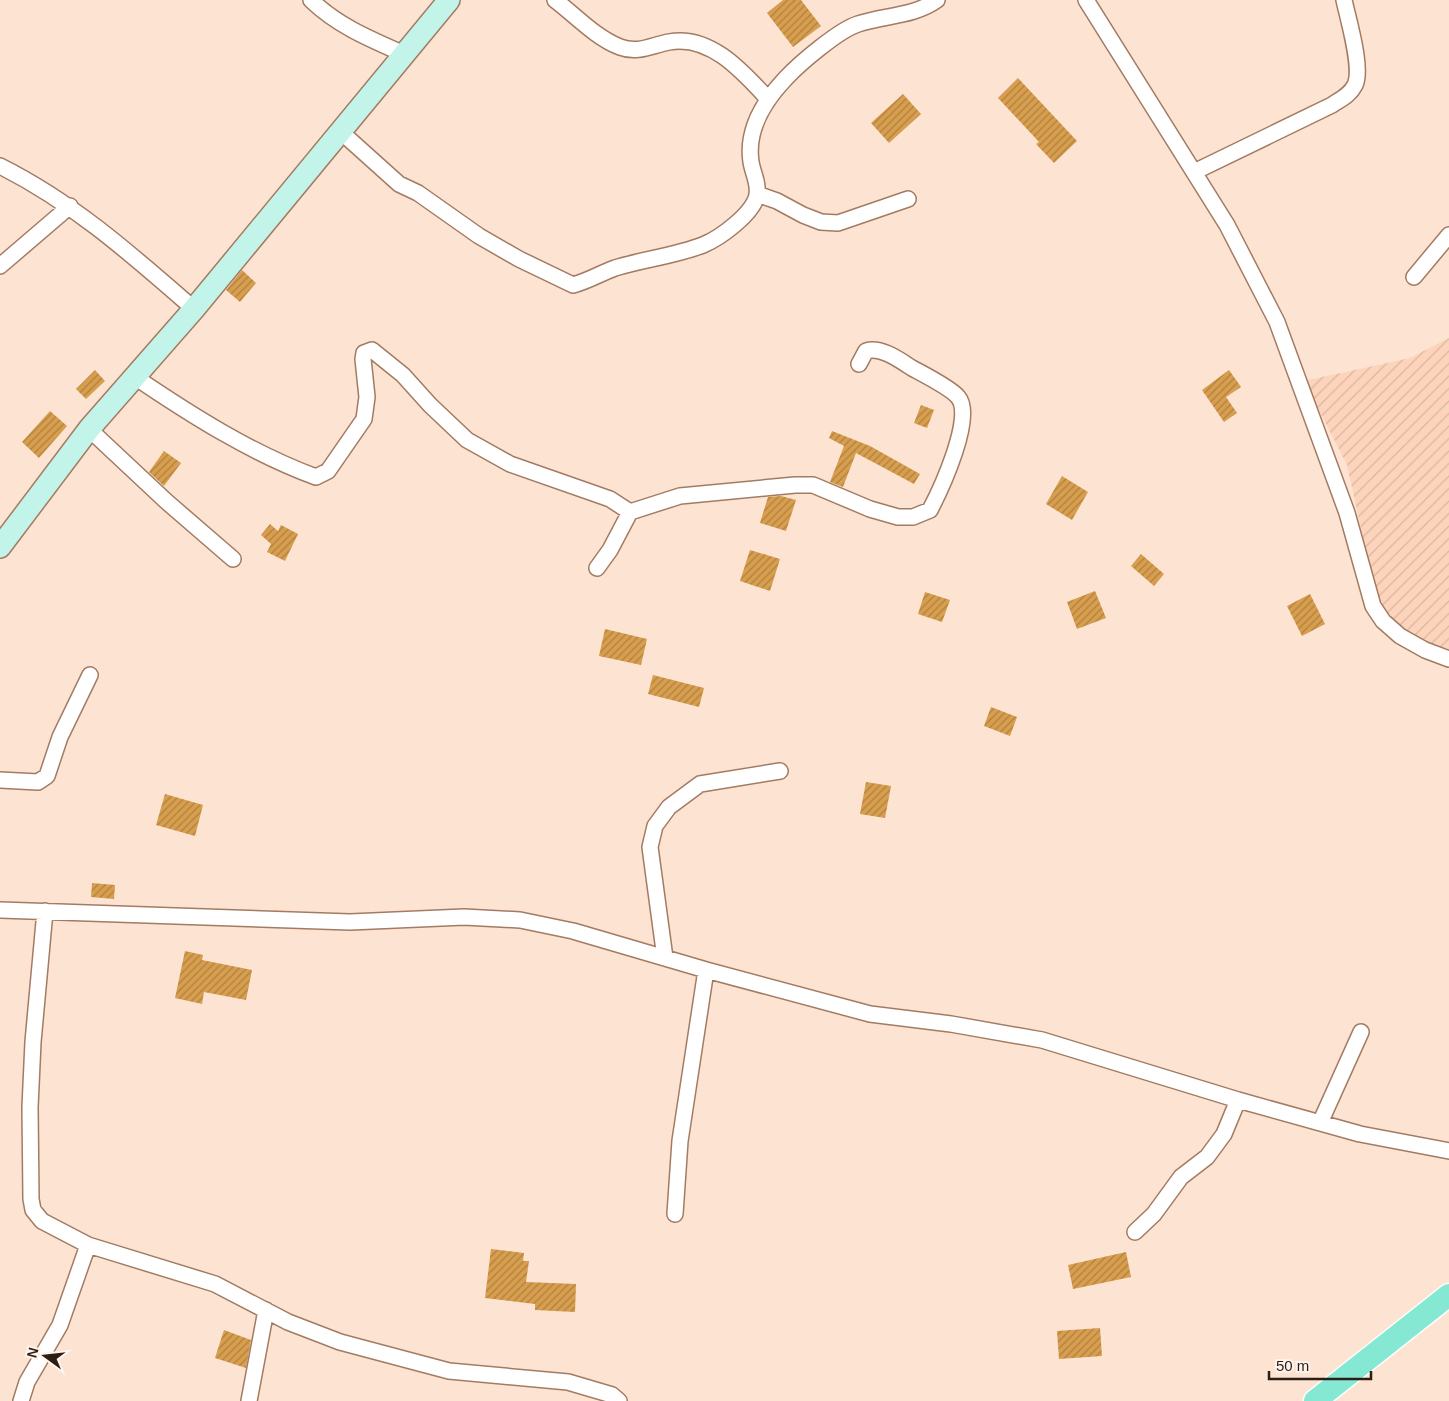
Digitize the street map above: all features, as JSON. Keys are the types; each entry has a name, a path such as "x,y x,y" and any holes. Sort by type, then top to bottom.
{"main road":[{"path":"0,547 89,429 194,309 448,0"},
{"path":"1315,1401 1449,1295"}],"street":[{"path":"311,0 326,14 350,30 404,54"},
{"path":"555,0 604,38 621,47 637,50 677,42 691,42 707,47 726,58 746,75 768,99"},
{"path":"340,131 399,184 425,198 478,236 519,259 573,285 614,269 704,245 744,218 753,207 757,194 757,182 751,163 750,150 754,127 768,99 808,56 856,24 906,15 937,0"},
{"path":"1086,0 1226,225 1277,322 1347,513 1373,606 1383,621 1400,636 1425,650 1449,659"},
{"path":"1194,172 1332,105 1350,94 1356,83 1357,68 1344,0"},
{"path":"0,166 70,206 121,246 194,309"},
{"path":"757,194 777,200 803,215 821,222 838,223 908,199"},
{"path":"0,266 70,206"},
{"path":"1414,277 1449,234"},
{"path":"597,568 610,550 630,512 680,496 813,485 870,509 898,517 913,517 930,510 941,487 962,426 964,411 959,397 899,360 882,352 871,349 866,350 859,364"},
{"path":"134,377 188,413 220,431 316,477 328,471 364,420 367,397 363,359 364,353 372,350 403,375 430,405 467,440 510,464 610,499 630,512"},
{"path":"89,429 160,496 233,558"},
{"path":"0,780 38,782 46,776 60,737 90,675"},
{"path":"665,958 650,847 655,826 669,808 700,784 780,771"},
{"path":"0,910 350,922 464,917 520,920 573,930 706,970 870,1014 951,1024 1042,1040 1238,1100 1360,1134 1449,1151"},
{"path":"45,911 33,1042 30,1107 31,1199 33,1210 42,1221 88,1245 215,1284 288,1322 340,1342 449,1371 568,1382 612,1395 619,1401"},
{"path":"675,1214 680,1141 706,970"},
{"path":"1320,1123 1361,1032"},
{"path":"1135,1232 1154,1214 1181,1177 1207,1157 1224,1134 1238,1100"},
{"path":"21,1401 27,1382 60,1325 88,1245"},
{"path":"249,1401 266,1310"}],"shaded area":[{"path":"1449,338 1449,657 1436,653 1379,610 1347,465 1304,381 1410,358"}],"building":[{"path":"783,0 801,0 821,26 793,47 767,13"},
{"path":"1018,78 1077,141 1054,163 1036,144 1039,142 998,98"},
{"path":"903,94 921,114 889,143 871,123"},
{"path":"242,270 256,283 240,302 226,290"},
{"path":"95,370 105,381 86,399 76,389"},
{"path":"1229,370 1241,387 1226,397 1237,413 1224,422 1202,390"},
{"path":"921,405 934,410 927,428 914,423"},
{"path":"50,411 67,426 39,458 22,442"},
{"path":"832,431 870,446 920,474 914,484 856,453 843,487 830,482 844,446 829,438"},
{"path":"164,451 181,463 164,486 149,472"},
{"path":"1062,476 1088,492 1072,520 1046,504"},
{"path":"781,496 796,500 786,531 760,523 768,497"},
{"path":"270,524 278,531 281,525 298,534 285,561 267,552 271,544 261,535"},
{"path":"750,550 780,559 770,591 740,581"},
{"path":"1141,554 1164,574 1154,586 1131,566"},
{"path":"1095,591 1106,618 1077,629 1067,602"},
{"path":"925,592 950,600 942,622 918,614"},
{"path":"1310,594 1325,624 1302,636 1287,606"},
{"path":"605,629 647,639 641,665 599,656"},
{"path":"653,675 704,688 699,707 648,694"},
{"path":"991,707 1017,717 1010,736 984,726"},
{"path":"866,782 891,786 885,818 860,814"},
{"path":"165,794 203,805 195,836 156,825"},
{"path":"92,883 115,885 114,899 91,897"},
{"path":"185,951 203,955 202,960 252,970 246,1000 204,992 202,1004 175,998"},
{"path":"491,1249 524,1253 523,1261 529,1261 526,1282 576,1284 575,1312 535,1310 535,1304 485,1298"},
{"path":"1126,1252 1131,1277 1073,1289 1068,1265"},
{"path":"1100,1328 1102,1356 1059,1359 1057,1331"},
{"path":"224,1330 251,1340 246,1368 215,1358"}]}
